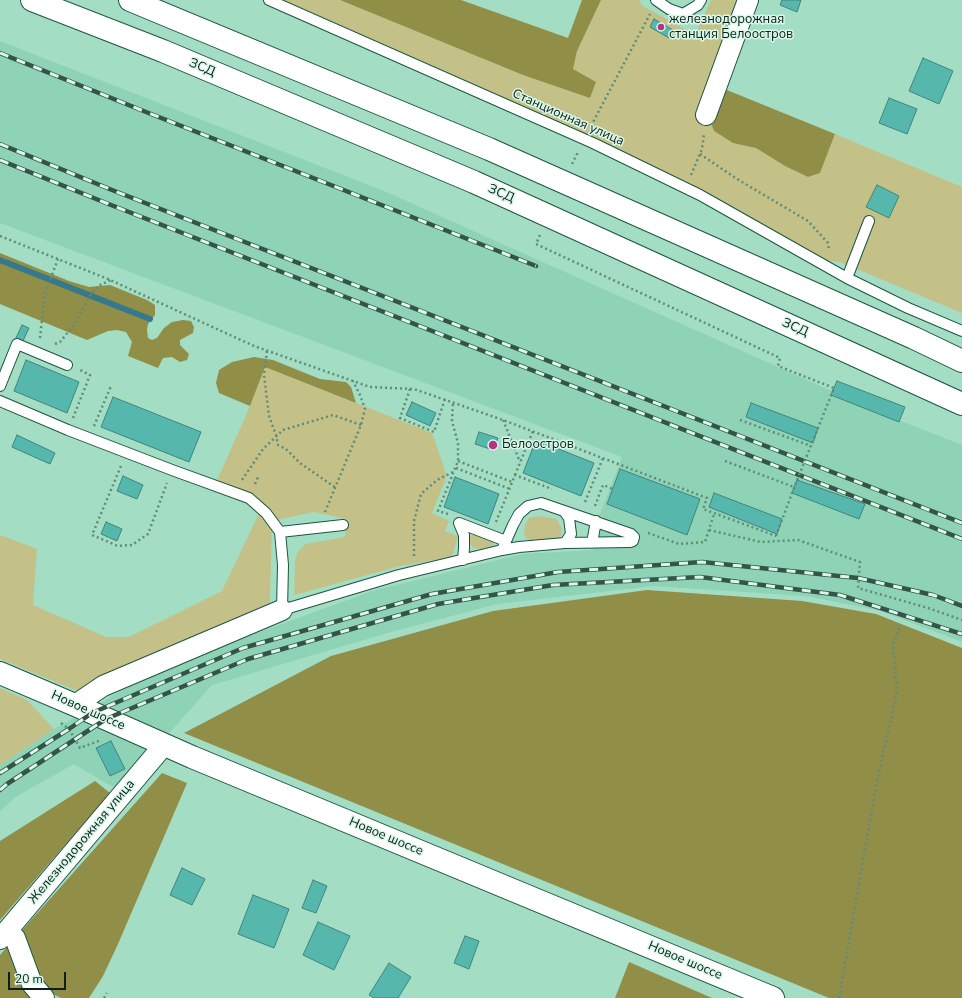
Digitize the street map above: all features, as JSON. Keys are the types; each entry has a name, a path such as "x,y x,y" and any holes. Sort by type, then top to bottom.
{"main road":[{"name":"ЗСД","path":"32,0 163,51 474,182 962,404"},
{"path":"130,0 489,149 962,361"},
{"name":"Новое шоссе","path":"0,674 75,705 164,745 773,998"}],"street":[{"path":"706,115 748,0"},
{"path":"75,705 103,686 282,610"},
{"name":"Железнодорожная улица","path":"3,935 164,745"},
{"path":"3,935 15,938 32,984 44,998"}],"lane":[{"name":"Станционная улица","path":"269,0 584,139 686,188 847,278 908,308 962,331"},
{"path":"656,0 669,9 683,14 698,5 701,0"},
{"path":"847,278 869,221"},
{"path":"0,386 16,344 67,365"},
{"path":"0,401 68,430 249,498 266,513 280,532 283,565 282,610 399,575 462,560 504,546 519,514 528,506 541,503 631,534 634,538 633,541 630,542 565,543 519,548 504,546 459,523 464,534 462,560"},
{"path":"564,511 569,518 571,534 565,543"},
{"path":"592,543 596,521"},
{"path":"280,532 343,526"}],"path":[{"path":"569,168 656,0"},
{"path":"686,188 702,149 706,115"},
{"path":"700,154 737,179 808,221 828,242 831,268"},
{"path":"0,236 111,280 254,346 370,387 414,388 503,420 707,498 703,509 776,536 834,388 778,366 780,358 536,244 542,231"},
{"path":"39,353 42,312 47,287 58,259"},
{"path":"39,353 60,342 72,326 88,297 98,286 111,280"},
{"path":"267,351 264,375 269,416 278,445 286,449 300,463 336,488"},
{"path":"68,430 90,375"},
{"path":"318,528 336,488 361,425 365,409 353,381"},
{"path":"90,437 111,386"},
{"path":"410,388 400,418 434,432 445,399"},
{"path":"450,515 438,511 458,461 458,443 452,421 453,402"},
{"path":"235,492 262,449 283,430 333,415 361,425"},
{"path":"503,420 520,462"},
{"path":"740,420 811,446"},
{"path":"495,524 533,431"},
{"path":"126,452 92,535 118,546 132,545 148,534 172,470"},
{"path":"585,502 603,458"},
{"path":"458,461 512,482"},
{"path":"725,461 794,487"},
{"path":"456,468 510,489"},
{"path":"417,570 414,558 414,521 421,494 437,480 454,472"},
{"path":"515,475 557,491"},
{"path":"595,506 603,485 613,489"},
{"path":"578,500 602,509"},
{"path":"645,532 679,544 705,542 714,514"},
{"path":"709,530 761,542 798,540 860,562 858,588 928,608 962,620"},
{"path":"839,998 876,786 897,691 893,644 900,628"},
{"path":"104,998 107,993"}],"shaded area":[{"path":"269,0 340,0 523,75 590,97 596,82 572,69 577,51 601,0 639,0 643,6 695,35 711,0 747,0 707,113 714,131 733,143 756,148 785,166 808,177 820,173 835,134 962,187 962,313 840,262 813,260 700,195"},
{"path":"340,0 461,0 568,38 582,0 601,0 577,51 573,69 596,82 590,98 523,75"},
{"path":"0,41 384,191 883,414 962,445 962,642 881,611 806,596 653,586 497,604 391,632 212,685 118,790 74,764 17,796 0,811 0,765 54,729 164,667 372,591 522,554 593,550 600,514 622,457 0,223"},
{"path":"717,86 835,134 820,173 808,177 785,166 756,148 733,143 714,131 707,113"},
{"path":"0,253 69,281 89,287 110,285 147,300 155,305 155,315 148,324 147,330 148,338 152,340 157,338 164,328 172,322 183,320 191,321 194,327 193,333 180,340 180,345 189,354 187,360 180,362 172,357 163,358 158,368 128,356 132,342 126,332 117,330 108,331 87,340 0,304"},
{"path":"254,357 273,360 320,379 346,382 351,387 356,403 265,367 250,406 219,393 216,383 219,370 232,362"},
{"path":"265,367 432,433 447,476 432,513 449,521 445,531 458,536 452,557 400,566 294,595 295,562 297,553 305,544 345,537 346,519 314,512 272,521 270,603 96,679 80,692 0,659 0,535 37,549 33,605 106,637 129,637 222,591 261,509 215,485 250,406"},
{"path":"538,516 557,519 562,529 561,536 554,540 529,541 524,535 525,525 529,518"},
{"path":"475,534 494,542 493,546 481,549 473,548 467,541 469,536"},
{"path":"647,590 802,601 876,614 962,648 962,998 829,998 184,733 331,656 493,611"},
{"path":"0,688 27,700 54,729 0,765"},
{"path":"162,773 187,783 118,944 103,976 89,998 61,998 53,994 49,998 0,998 0,955"},
{"path":"95,781 110,793 0,920 0,841"},
{"path":"629,962 712,998 615,998"}],"building":[{"path":"782,0 801,0 797,12 780,5"},
{"path":"654,19 673,30 669,38 650,27"},
{"path":"923,58 953,71 939,104 909,91"},
{"path":"889,98 917,109 907,134 879,123"},
{"path":"877,185 899,196 889,218 866,207"},
{"path":"22,325 29,328 22,343 15,340"},
{"path":"26,360 79,382 67,413 14,391"},
{"path":"837,381 905,407 899,422 831,395"},
{"path":"113,397 201,432 189,462 101,427"},
{"path":"412,402 436,413 430,426 406,415"},
{"path":"751,403 818,428 813,443 746,417"},
{"path":"479,432 498,438 493,450 475,444"},
{"path":"17,435 55,453 50,464 12,447"},
{"path":"536,440 594,463 581,496 523,473"},
{"path":"620,469 700,499 687,535 607,504"},
{"path":"123,476 143,485 137,499 117,491"},
{"path":"455,477 499,494 488,524 444,507"},
{"path":"797,480 865,504 859,519 792,493"},
{"path":"714,493 782,519 777,534 709,507"},
{"path":"106,522 122,529 117,541 101,534"},
{"path":"111,741 125,769 110,776 96,748"},
{"path":"182,868 205,879 192,905 170,895"},
{"path":"313,880 327,886 316,913 302,908"},
{"path":"253,895 289,909 274,948 238,934"},
{"path":"318,922 350,936 334,970 303,955"},
{"path":"465,936 479,941 469,969 454,963"},
{"path":"389,963 411,977 398,998 374,998 369,995"}],"waterway":[{"path":"0,260 150,319"}],"railway":[{"path":"0,53 536,266"},
{"path":"0,144 112,190 962,523"},
{"path":"0,160 962,539"},
{"path":"0,773 92,713 243,648 432,594 558,572 702,562 858,578 933,595 962,606"},
{"path":"0,790 106,719 248,659 438,604 553,585 700,577 840,595 962,634"}],"place":[{"name":"железнодорожная станция Белоостров","path":"661,27"},
{"name":"Белоостров","path":"493,445"}]}
